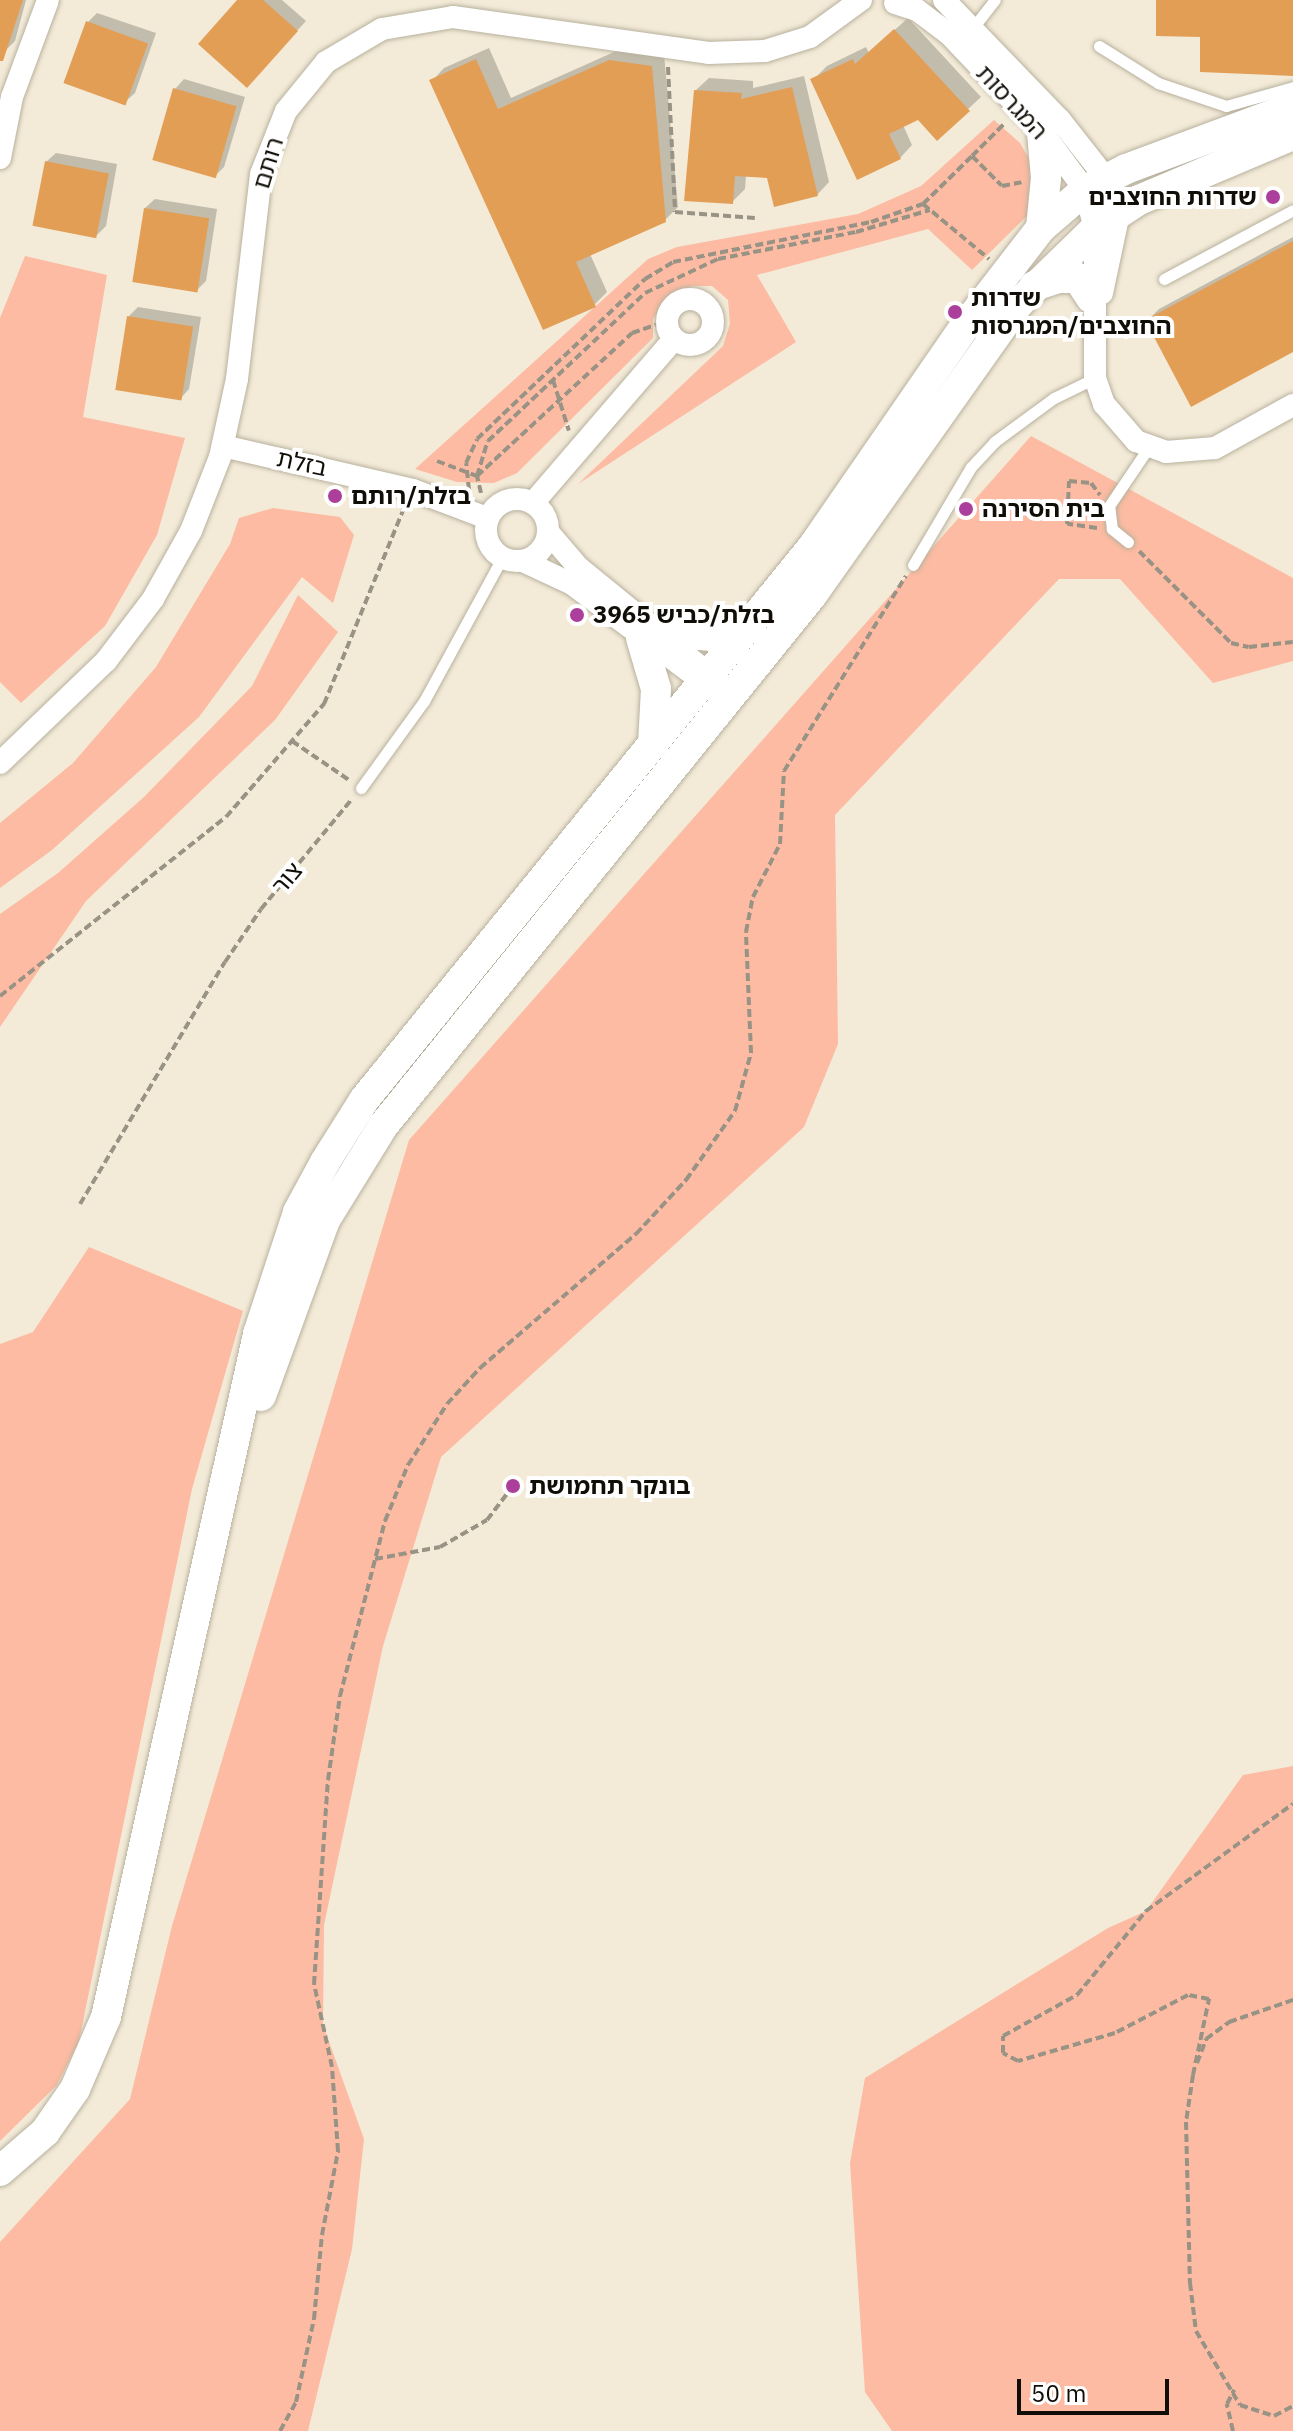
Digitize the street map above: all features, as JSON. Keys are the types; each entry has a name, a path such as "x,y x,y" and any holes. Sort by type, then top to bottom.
{"main road":[{"path":"0,2171 45,2132 75,2089 106,2017 196,1595 258,1334 298,1212 364,1100 757,616 854,490 1004,272 1041,228 1096,184 1293,107"},
{"path":"1041,228 1046,178 1042,132"},
{"path":"196,1595 299,1281 348,1177 383,1126 859,535 979,357 1034,286 1107,221 1180,179 1293,135"},
{"path":"1034,286 1058,278 1078,278 1091,298"},
{"path":"653,745 656,689 652,635 712,636 757,616"}],"street":[{"path":"0,158 12,97 48,0"},
{"name":"רותם","path":"0,763 95,672 153,599 191,531 223,446 237,379 261,174 286,111 326,62 382,29 453,17 667,48 738,53 789,45 830,25 861,0"},
{"name":"המגרסות","path":"944,0 1060,120 1096,184 1107,221"},
{"name":"המגרסות","path":"893,1 934,21 1096,184"},
{"path":"1107,221 1091,298 1095,378 1119,423 1149,447 1193,452 1215,448 1293,405"},
{"path":"1093,333 1107,221"},
{"path":"533,503 670,330"},
{"name":"בזלת","path":"223,446 413,490 480,515"},
{"path":"652,635 572,584 513,559 486,536 480,515 507,500 533,503 545,515 548,532 578,567 652,635 730,697"},
{"path":"513,559 540,551 548,532"}],"lane":[{"path":"972,29 995,0"},
{"path":"1099,46 1158,83 1226,106 1293,87"},
{"path":"1164,279 1293,210"},
{"path":"913,565 971,467 994,442 1054,398 1095,378"},
{"path":"1128,542 1112,529 1109,506 1149,447"},
{"path":"361,788 424,701 513,559"}],"path":[{"path":"667,48 675,212 755,218"},
{"path":"480,515 467,471 477,439 645,279 673,262 871,222 923,204 1021,108"},
{"path":"972,156 1002,186 1046,178"},
{"path":"923,204 1004,272"},
{"path":"437,461 477,476 560,403 632,333 670,330"},
{"path":"553,380 576,451"},
{"path":"1109,506 1091,483 1069,481 1067,524 1112,529"},
{"path":"0,996 226,817 324,704 363,599 413,490"},
{"path":"1128,542 1231,643 1249,647 1293,642"},
{"path":"280,2431 296,2402 314,2319 322,2235 338,2151 332,2067 314,1984 316,1899 340,1696 375,1559 408,1465 447,1404 480,1368 636,1234 686,1180 735,1111 751,1053 746,932 753,897 780,844 784,771 913,565"},
{"path":"292,741 361,788"},
{"name":"צור","path":"80,1204 239,941 361,788"},
{"path":"375,1559 440,1547 487,1520 513,1486"},
{"path":"1293,1804 1146,1911 1077,1995 1003,2036 1003,2053 1018,2061 1115,2033 1188,1995 1209,1999 1186,2122 1190,2283 1196,2331 1234,2390 1240,2405 1256,2414 1274,2416 1293,2406"},
{"path":"1193,2075 1206,2039 1217,2030 1293,2000"},
{"path":"1233,2431 1227,2404 1234,2390"}],"shaded area":[{"path":"994,120 1020,143 1032,164 1028,215 972,270 928,229 757,275 796,342 578,484 723,346 730,324 728,300 712,286 692,286 669,298 653,319 653,338 517,473 494,483 457,482 415,469 648,259 677,247 858,214 921,186"},
{"path":"25,256 107,275 83,417 185,438 157,535 105,626 21,703 0,682 0,318"},
{"path":"1031,436 1293,578 1293,661 1213,683 1120,579 1059,579 835,815 838,1044 804,1127 441,1457 383,1646 324,1925 323,2025 364,2139 352,2249 308,2431 0,2431 0,2242 130,2099 172,1926 409,1140"},
{"path":"273,508 340,517 354,535 333,603 302,577 199,717 52,850 0,888 0,823 73,763 156,667 230,544 239,518"},
{"path":"298,595 338,632 275,720 86,901 0,1027 0,914 58,873 144,797 252,686"},
{"path":"89,1247 243,1311 192,1489 79,2041 57,2085 0,2141 0,1344 33,1332"},
{"path":"1293,1766 1293,2431 892,2431 865,2392 850,2163 865,2078 1108,1928 1146,1911 1243,1775"}],"building":[{"path":"0,0 23,0 3,61 0,61"},
{"path":"237,0 263,0 298,31 247,88 198,44"},
{"path":"1156,0 1293,0 1293,76 1200,72 1200,37 1156,36"},
{"path":"86,21 148,44 125,106 63,83"},
{"path":"894,29 970,111 937,141 918,120 889,134 901,159 857,180 810,79 853,59 855,64"},
{"path":"476,59 498,109 609,60 652,66 666,222 576,262 596,307 543,330 429,80"},
{"path":"792,87 818,196 774,207 767,178 735,176 733,204 684,201 694,90 742,93 741,99"},
{"path":"173,88 236,106 216,178 152,160"},
{"path":"45,161 109,173 96,238 32,226"},
{"path":"144,208 209,218 197,292 132,282"},
{"path":"1293,241 1293,352 1191,407 1145,320"},
{"path":"127,316 193,326 181,401 115,390"}],"place":[{"name":"שדרות החוצבים","path":"1273,197"},
{"name":"שדרות החוצבים/המגרסות","path":"955,312"},
{"name":"בזלת/רותם","path":"335,496"},
{"name":"בית הסירנה","path":"966,509"},
{"name":"בזלת/כביש 3965","path":"577,615"},
{"name":"בונקר תחמושת","path":"513,1486"}]}
